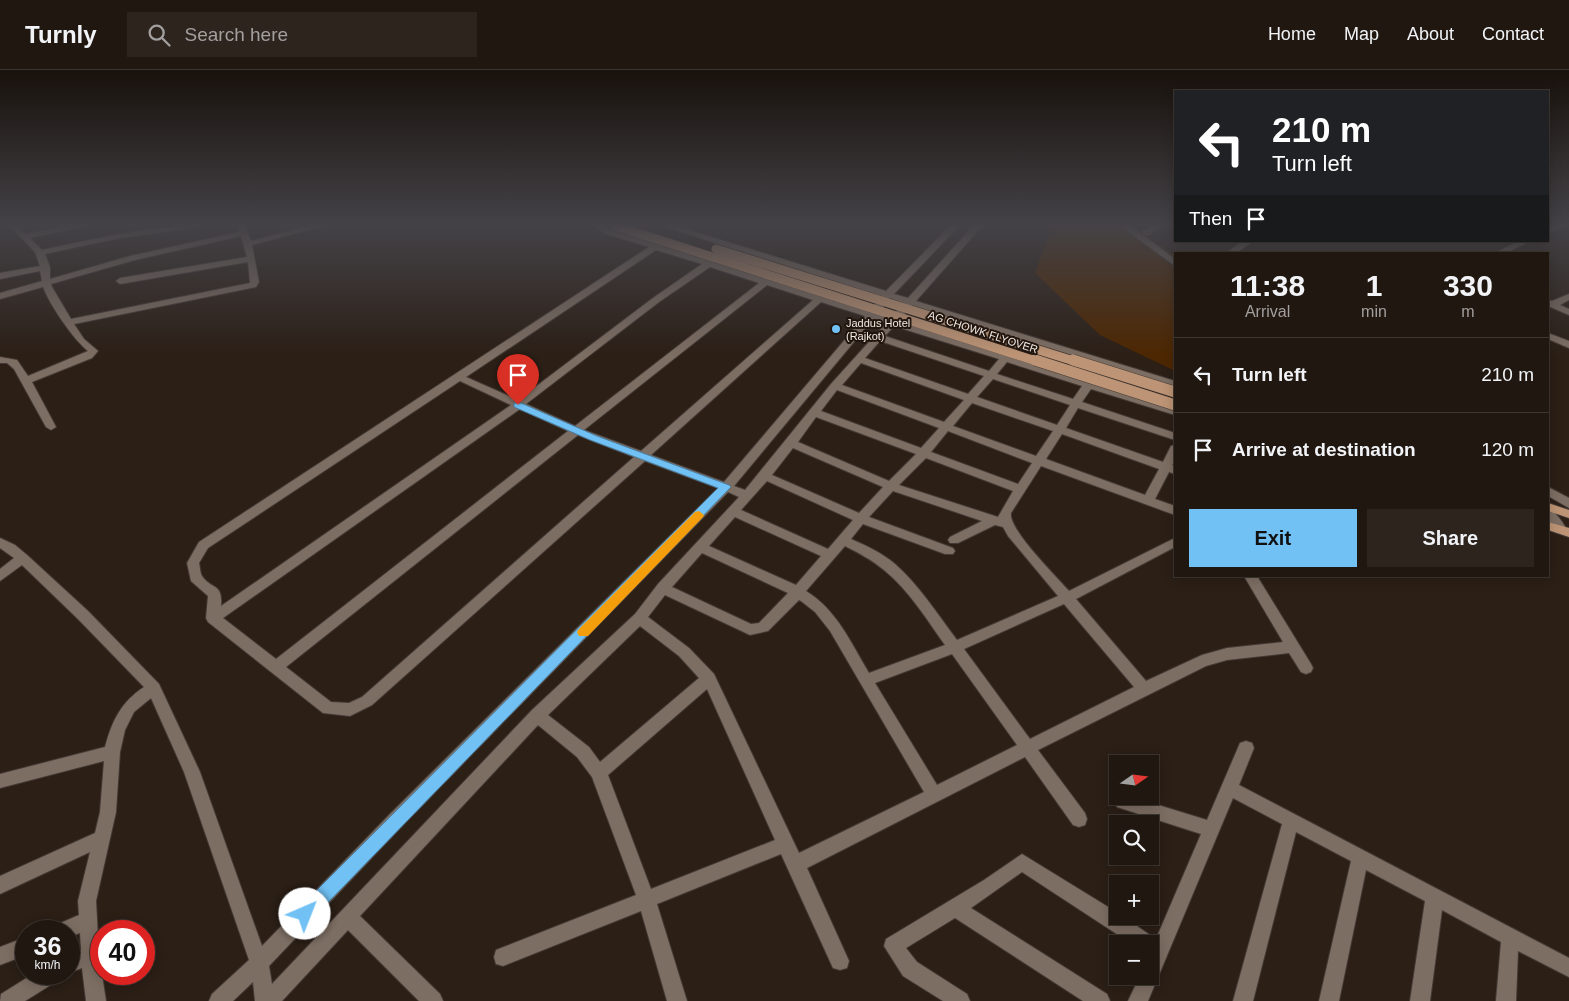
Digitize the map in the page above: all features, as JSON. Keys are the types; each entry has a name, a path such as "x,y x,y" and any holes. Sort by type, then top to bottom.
{"main road":[{"name":"AG CHOWK FLYOVER","path":"749,268 1174,404"},
{"name":"AG CHOWK FLYOVER","path":"777,268 1174,392"},
{"path":"1549,507 1569,514"},
{"path":"1549,526 1565,531"}],"street":[{"path":"0,276 39,268"},
{"path":"26,381 93,351 81,341 51,297 46,284 46,268"},
{"path":"0,296 98,268"},
{"path":"120,281 195,268"},
{"path":"68,322 247,288 255,282 253,268"},
{"path":"214,618 215,594 196,578 193,563 203,545 622,268"},
{"path":"214,618 518,405 656,300 702,268"},
{"path":"722,268 1174,412"},
{"path":"801,268 1174,384"},
{"path":"219,1001 258,964 396,820 726,487 888,295 914,268"},
{"path":"270,1001 537,715 640,618 663,588 765,476 835,386 940,268"},
{"path":"276,667 577,432 765,282"},
{"path":"1550,304 1569,297"},
{"path":"214,618 328,708 350,710 367,701 819,299"},
{"path":"1550,304 1569,312"},
{"path":"878,336 1076,401 1174,436"},
{"path":"1549,336 1569,345"},
{"path":"663,588 743,628 756,631 771,620 798,592 861,519 993,374 1004,358"},
{"path":"0,360 16,362 51,427"},
{"path":"858,360 1170,468"},
{"path":"459,377 577,432 747,495"},
{"path":"1088,385 1005,513 1004,518 1006,524 1144,689"},
{"path":"835,386 1174,510"},
{"path":"815,413 1020,490"},
{"path":"791,443 891,486 992,521 1006,524"},
{"path":"1149,500 1170,468 1174,453"},
{"path":"765,476 861,519 952,545 992,521"},
{"path":"1549,492 1569,504"},
{"path":"732,511 830,555"},
{"path":"1549,514 1565,531"},
{"path":"843,540 875,556 891,568 955,647 1079,819"},
{"path":"0,542 22,558 83,615 154,688 192,772 258,964 265,1001"},
{"path":"866,680 955,647 1068,597 1174,543"},
{"path":"700,547 798,592 830,619 934,794"},
{"path":"0,576 22,558"},
{"path":"1251,577 1306,668"},
{"path":"640,618 684,652 709,678 840,961"},
{"path":"796,864 1026,747 1202,661 1227,654 1293,647"},
{"path":"599,773 709,678"},
{"path":"80,959 90,955 87,901 111,791 112,752 118,726 133,701 154,688"},
{"path":"537,715 583,752 599,773 646,899 677,1001"},
{"path":"1159,935 1212,830 1246,748"},
{"path":"0,781 112,752"},
{"path":"1229,788 1569,968"},
{"path":"1133,805 1212,830"},
{"path":"1244,1001 1291,821"},
{"path":"0,885 102,838"},
{"path":"503,957 785,844"},
{"path":"1329,1001 1360,858"},
{"path":"960,1001 910,969 893,946 990,886 1022,862 1135,935"},
{"path":"1420,1001 1435,898"},
{"path":"955,908 1100,1001"},
{"path":"348,916 433,1001"},
{"path":"80,924 89,920"},
{"path":"1506,1001 1510,937"},
{"path":"0,956 15,950"},
{"path":"8,1001 33,985"},
{"path":"94,985 96,1001"},
{"path":"1138,1001 1146,985"}],"shaded area":[{"path":"1037,268 1174,268 1174,371 1100,335 1035,273"}],"slow traffic":[{"path":"584,632 699,515"}],"place":[{"name":"Jaddus Hotel (Rajkot)","path":"836,329"}],"route":[{"path":"305,914 726,487 577,432 518,405"}]}
